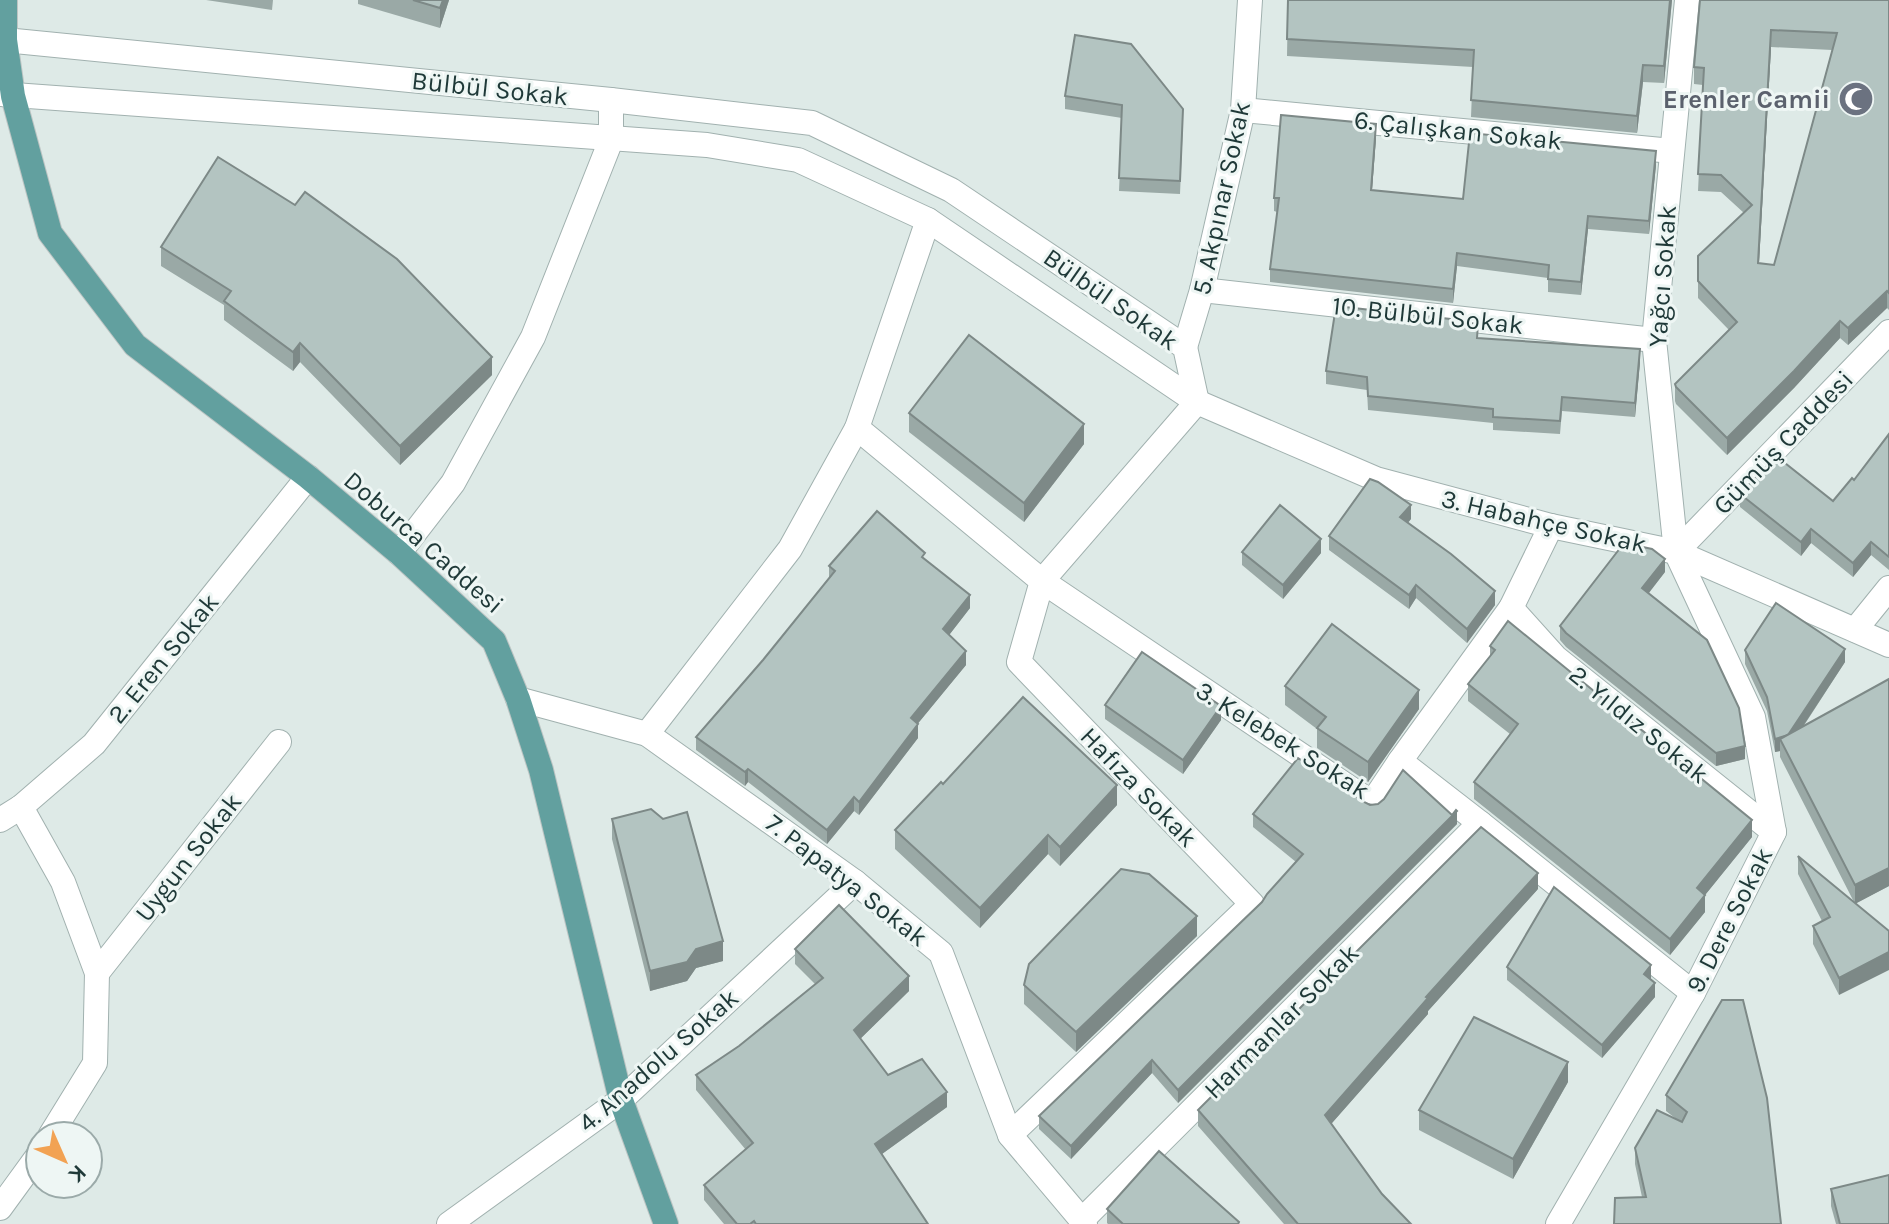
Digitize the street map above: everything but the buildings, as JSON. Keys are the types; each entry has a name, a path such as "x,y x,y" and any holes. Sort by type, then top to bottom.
{"main road":[{"name":"Doburca Caddesi","path":"5,0 6,95 50,233 135,345 308,477 399,553 494,641 518,699 541,770 621,1100 666,1224"}],"street":[{"name":"5. Akpınar Sokak","path":"1185,347 1202,290 1243,110 1250,0"},
{"name":"Yağcı Sokak","path":"1676,552 1654,340 1687,0"},
{"name":"Bülbül Sokak","path":"5,40 812,123 951,190 1185,347 1197,402"},
{"name":"Bülbül Sokak","path":"6,95 707,145 798,160 928,220 1197,402"},
{"path":"399,553 453,483 533,337 611,140 611,100"},
{"name":"6. Çalışkan Sokak","path":"1243,110 1672,151"},
{"path":"647,734 790,549 857,428 928,220"},
{"name":"10. Bülbül Sokak","path":"1202,290 1654,340"},
{"name":"Gümüş Caddesi","path":"1676,552 1889,332"},
{"path":"857,428 1042,581 1197,402"},
{"name":"3. Habahçe Sokak","path":"1197,402 1376,479 1551,526 1676,552 1889,645"},
{"name":"2. Eren Sokak","path":"0,820 21,807 94,744 308,477"},
{"path":"1400,761 1511,608 1551,526"},
{"name":"9. Dere Sokak","path":"1558,1224 1693,993 1774,832 1753,717 1676,552"},
{"name":"3. Kelebek Sokak","path":"1042,581 1372,803 1400,761 1693,993"},
{"name":"Hafıza Sokak","path":"1010,1135 1252,904 1019,662 1042,581"},
{"path":"1855,630 1889,588"},
{"name":"2. Yıldız Sokak","path":"1511,608 1556,658 1774,832"},
{"name":"7. Papatya Sokak","path":"518,699 647,734 855,882 941,953 1010,1135 1083,1222"},
{"name":"Uygun Sokak","path":"97,973 279,742"},
{"path":"21,807 63,882 97,973 95,1063 60,1120"},
{"name":"Harmanlar Sokak","path":"1083,1222 1480,823"},
{"name":"4. Anadolu Sokak","path":"449,1224 621,1100 855,882"},
{"path":"0,1208 24,1175"}],"place":[{"name":"Erenler Camii","path":"1856,99"}]}
